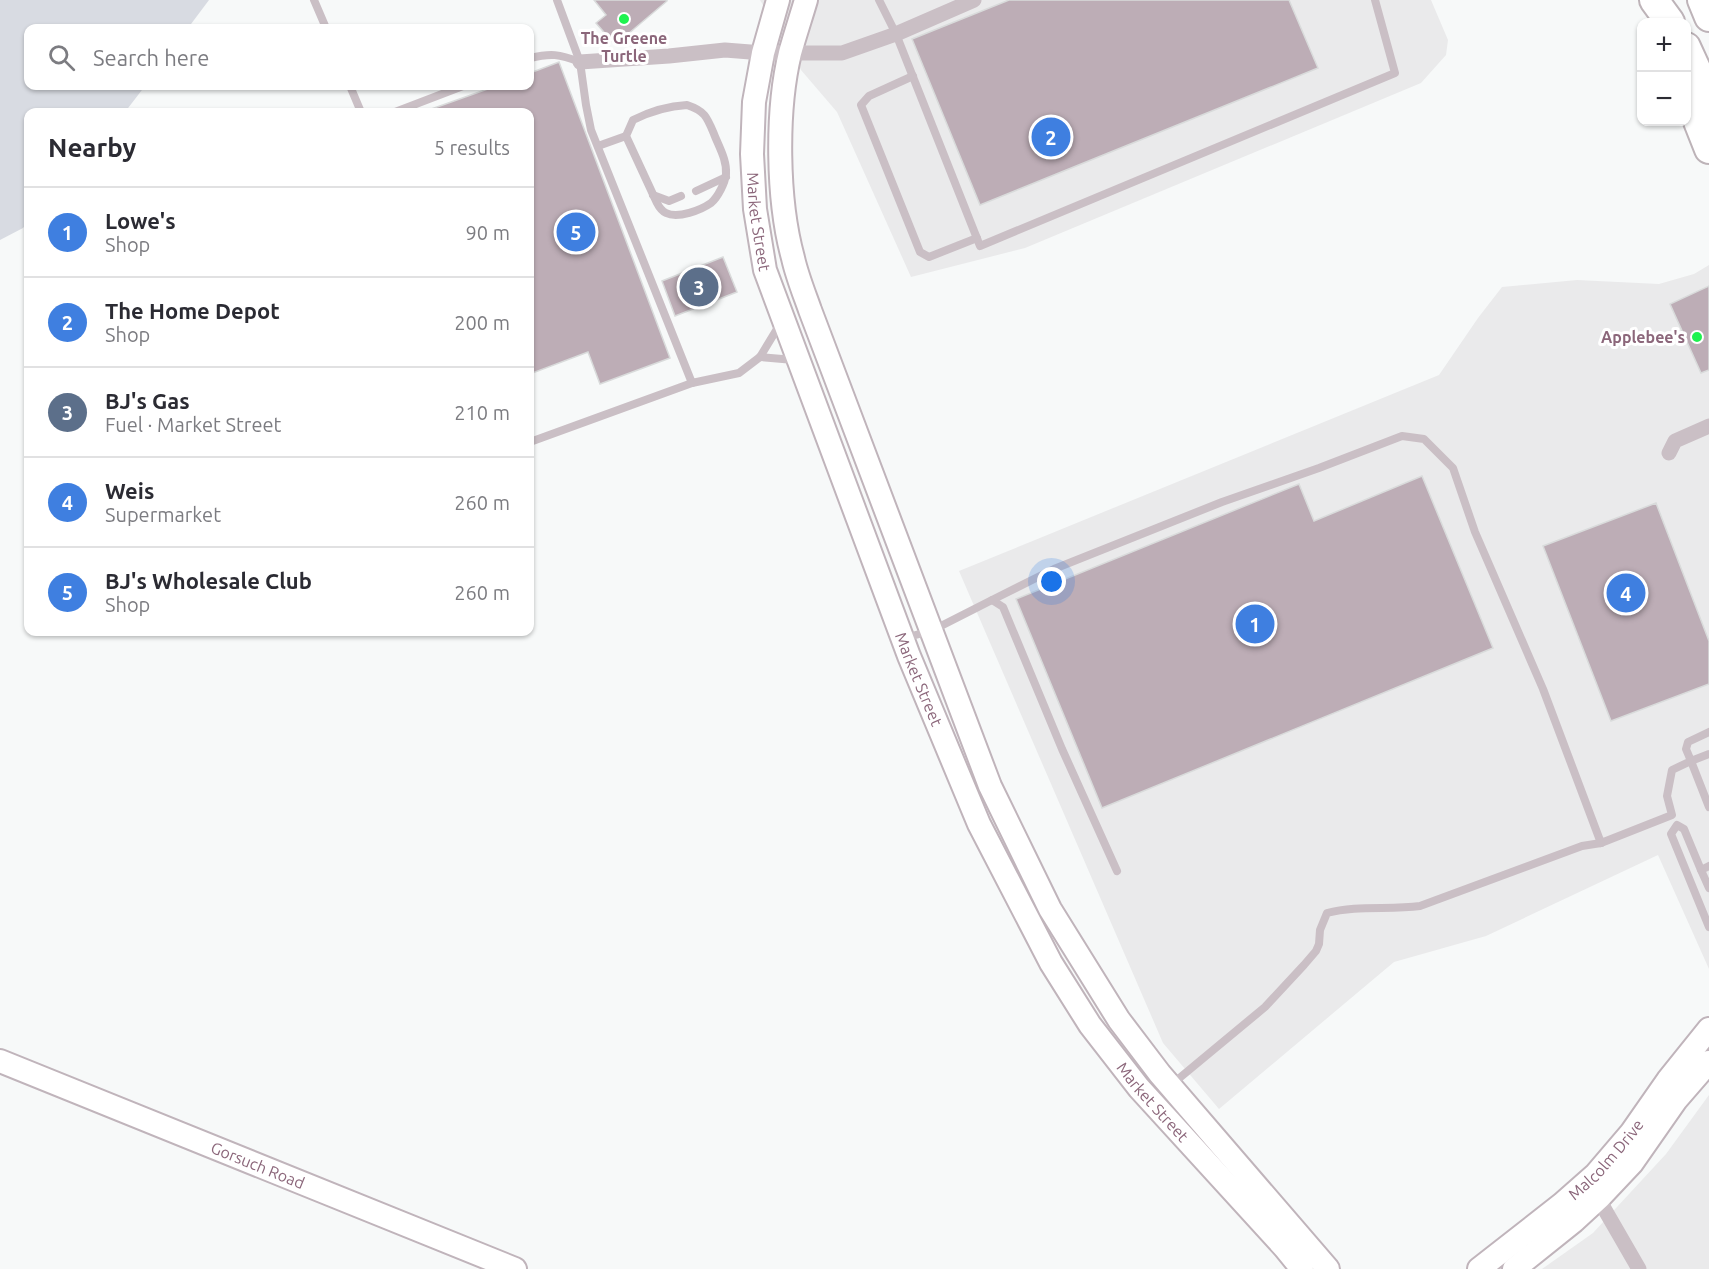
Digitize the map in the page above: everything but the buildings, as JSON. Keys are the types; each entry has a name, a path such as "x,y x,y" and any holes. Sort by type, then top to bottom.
{"highway":[{"path":"1652,0 1658,18"},
{"path":"1652,0 1667,18"},
{"path":"1702,0 1709,17"},
{"path":"1691,58 1709,97"},
{"path":"1691,104 1709,149"}],"street":[{"name":"Market Street","path":"778,0 763,53 754,102 755,208 765,270 903,638 979,824 1051,963 1084,1016 1139,1088 1302,1269"},
{"name":"Market Street","path":"806,0 790,53 782,103 781,164 786,223 793,258 814,321 990,786 1050,909 1119,1020 1170,1086 1328,1269"},
{"path":"580,62 725,50 763,53 842,53 896,34 974,0"},
{"path":"1669,453 1675,441 1709,426"},
{"name":"Malcolm Drive","path":"1514,1269 1574,1221 1615,1153 1668,1080 1709,1029"},
{"name":"Gorsuch Road","path":"0,1061 515,1269"},
{"name":"Malcolm Drive","path":"1479,1269 1562,1204 1593,1189 1632,1163 1676,1100 1709,1062"},
{"path":"1593,1189 1639,1269"}],"lane":[{"path":"314,0 324,24"},
{"path":"557,0 580,62 591,130 692,383"},
{"path":"879,0 896,34 980,246 1395,73 1375,0"},
{"path":"534,57 554,54 580,62"},
{"path":"913,76 869,96 861,105 920,252 929,257 977,238"},
{"path":"352,90 359,108"},
{"path":"405,108 453,90"},
{"path":"598,146 626,136 633,120 646,114 673,106 687,105 698,109 706,116 725,162 726,177 719,193 711,202 683,214 666,213 660,209 652,195 626,136"},
{"path":"696,191 726,177"},
{"path":"652,195 669,201 681,196"},
{"path":"534,441 692,383 739,373 760,357 783,319"},
{"path":"760,357 798,360"},
{"path":"903,638 931,631 1054,569 1222,502 1402,436 1424,439 1453,468 1476,532 1543,688 1601,843"},
{"path":"992,600 1003,606 1062,749 1117,871"},
{"path":"1709,732 1688,742 1686,749 1709,807"},
{"path":"1709,754 1672,770 1667,796 1677,825 1684,829 1705,868 1709,888"},
{"path":"1170,1086 1265,1007 1304,965 1316,951 1320,930 1327,913 1341,909 1400,909 1420,906 1582,846 1601,843 1672,815"},
{"path":"1677,825 1671,834 1709,927"}],"shaded area":[{"path":"0,0 209,0 191,24 24,24 24,90 142,90 128,108 24,108 24,227 0,240"},
{"path":"760,0 1431,0 1448,40 1446,55 1421,83 1025,248 911,277 837,112 801,70"},
{"path":"1709,265 1709,969 1658,855 1486,936 1394,962 1219,1109 1163,1043 959,571 1439,375 1502,287 1577,280 1659,284 1694,274"},
{"path":"1709,1095 1709,1269 1542,1269 1593,1233 1666,1154"}],"place":[{"name":"The Greene Turtle","path":"624,19"},
{"name":"The Home Depot","path":"1051,137"},
{"name":"BJ's Wholesale Club","path":"576,232"},
{"name":"BJ's Gas","path":"699,287"},
{"name":"Applebee's","path":"1697,337"},
{"name":"Weis","path":"1626,593"},
{"name":"Lowe's","path":"1255,624"}]}
